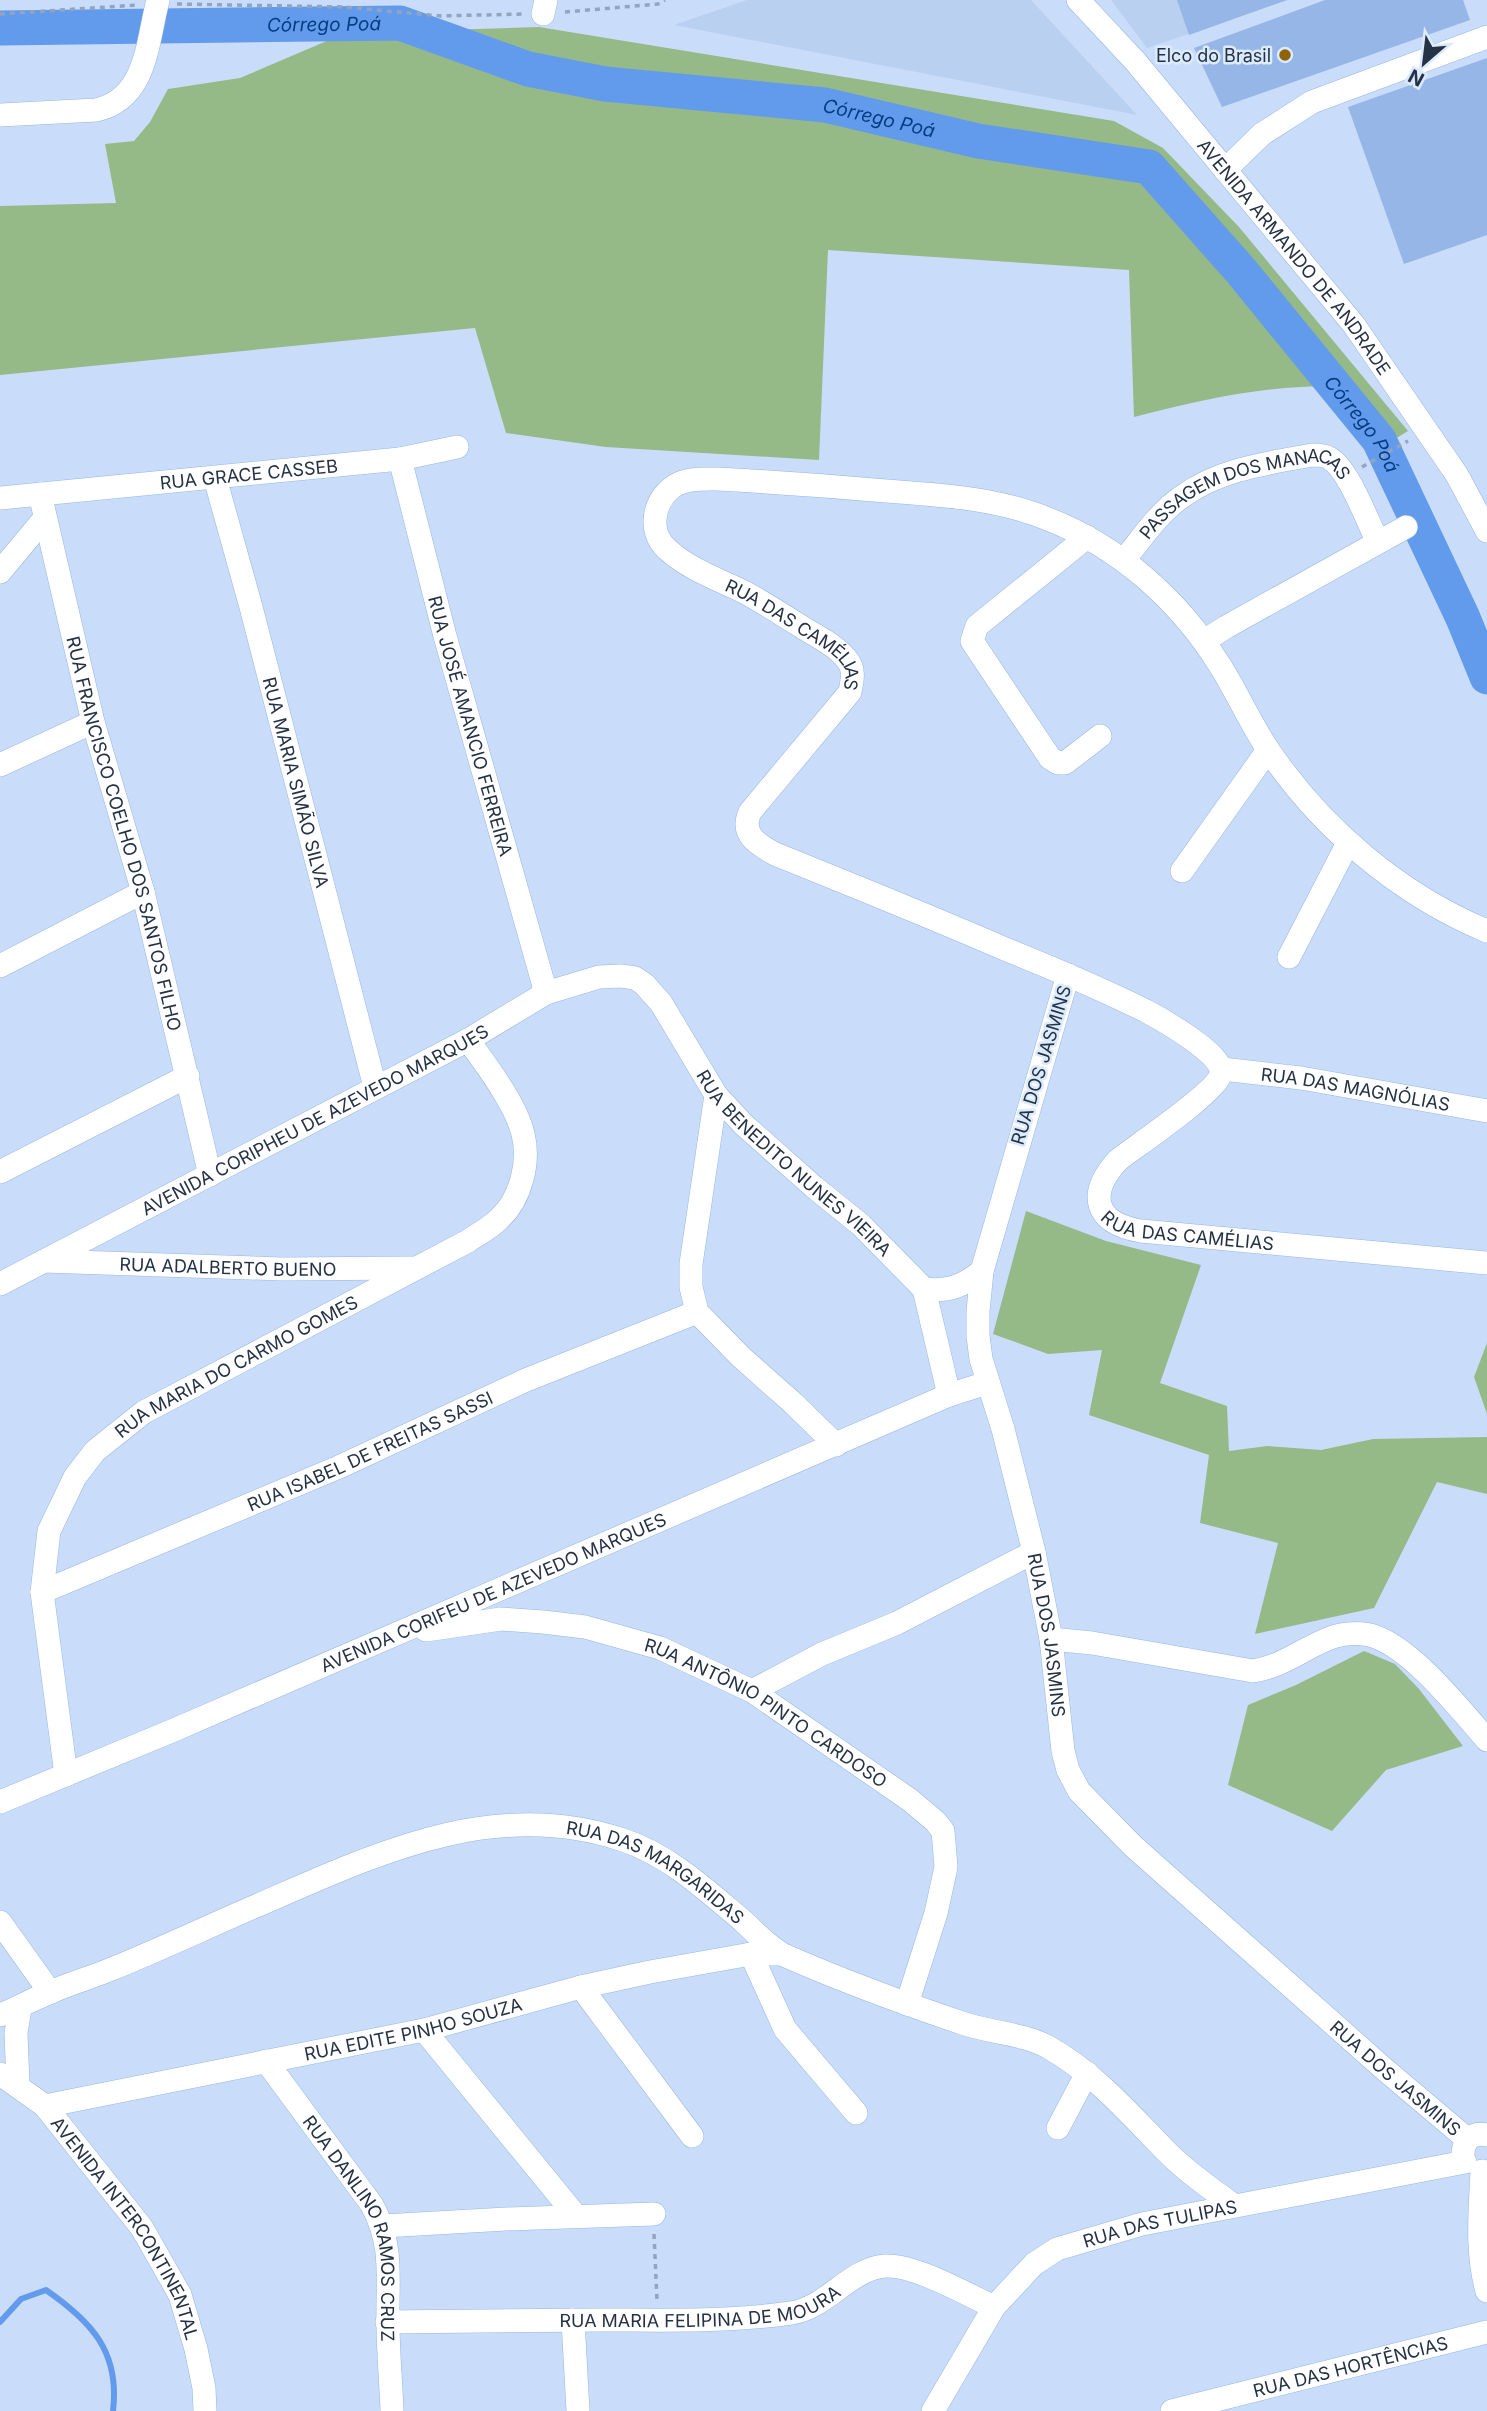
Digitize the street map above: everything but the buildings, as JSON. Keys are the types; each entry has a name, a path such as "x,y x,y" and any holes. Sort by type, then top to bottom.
{"street":[{"name":"AVENIDA ARMANDO DE ANDRADE","path":"1078,0 1135,61 1354,325 1457,475 1487,531"},
{"path":"0,115 96,110 111,107 124,99 141,69 157,5"},
{"path":"1225,170 1262,134 1312,102 1487,37"},
{"name":"RUA GRACE CASSEB","path":"0,498 400,459 457,447"},
{"name":"PASSAGEM DOS MANACAS","path":"1124,560 1167,509 1202,484 1230,473 1312,455 1322,456 1335,463 1345,476 1378,542"},
{"name":"RUA JOSÉ AMANCIO FERREIRA","path":"400,459 445,636 545,993"},
{"name":"RUA MARIA SIMÃO SILVA","path":"215,478 332,914 375,1087"},
{"name":"RUA DAS CAMÉLIAS","path":"1487,931 1418,897 1348,843 1312,806 1268,750 1204,641 1168,599 1124,560 1087,537 1047,518 1002,504 925,494 696,479 681,482 664,495 654,527 656,536 665,548 677,558 749,595 827,642 848,661 852,669 850,692 750,812 746,831 751,838 775,854 1068,975 1148,1012 1198,1043 1219,1063 1222,1069 1216,1084 1206,1095 1110,1168 1101,1187 1100,1199 1102,1209 1112,1223 1141,1231 1487,1263"},
{"name":"RUA FRANCISCO COELHO DOS SANTOS FILHO","path":"40,494 93,722 143,892 210,1175"},
{"path":"0,572 44,519"},
{"path":"1204,641 1406,527"},
{"path":"1087,537 977,626 972,641 1050,758 1065,763 1100,736"},
{"path":"0,765 93,722"},
{"path":"1182,871 1268,750"},
{"path":"1289,957 1348,843"},
{"path":"0,967 143,892"},
{"name":"RUA DOS JASMINS","path":"1068,975 982,1270 978,1336 987,1383 1003,1429 1034,1552 1051,1639 1063,1751 1068,1770 1079,1791 1133,1846 1478,2156"},
{"name":"AVENIDA CORIPHEU DE AZEVEDO MARQUES","path":"0,1284 468,1040 545,993 599,977 635,978"},
{"name":"RUA BENEDITO NUNES VIEIRA","path":"635,978 661,1003 716,1095 762,1142 861,1225 924,1289"},
{"name":"RUA MARIA DO CARMO GOMES","path":"66,1775 42,1592 49,1531 75,1477 95,1451 144,1412 468,1241 500,1219 522,1182 526,1153 523,1132 497,1081 468,1040"},
{"name":"RUA DAS MAGNÓLIAS","path":"1222,1069 1301,1078 1487,1111"},
{"path":"0,1172 188,1076"},
{"path":"716,1095 691,1264 691,1287 697,1311 741,1357 836,1445"},
{"name":"RUA ADALBERTO BUENO","path":"41,1261 282,1269 415,1268"},
{"path":"949,1395 924,1289 936,1291 959,1287 982,1270"},
{"name":"RUA ISABEL DE FREITAS SASSI","path":"42,1592 339,1466 526,1380 697,1311"},
{"name":"AVENIDA CORIFEU DE AZEVEDO MARQUES","path":"0,1802 949,1395 987,1383"},
{"path":"752,1691 822,1654 897,1623 1034,1552"},
{"name":"RUA ANTÔNIO PINTO CARDOSO","path":"395,1634 501,1619 585,1627 660,1648 752,1691 910,1800 943,1831 946,1867 907,2004"},
{"path":"1051,1639 1092,1643 1253,1671 1270,1668 1333,1637 1364,1634 1374,1636 1400,1651 1426,1674 1487,1740"},
{"name":"RUA DAS MARGARIDAS","path":"9,2079 16,2033 10,2011 50,1992 106,1971 342,1868 434,1835 497,1825 547,1824 585,1829 626,1841 662,1857 781,1954 907,2004 966,2024 1030,2039 1049,2048 1087,2073 1165,2150 1233,2205"},
{"path":"0,1922 50,1992"},
{"path":"751,1954 785,2029 856,2113"},
{"name":"RUA EDITE PINHO SOUZA","path":"45,2106 424,2030 581,1987 650,1972 751,1954 781,1954"},
{"path":"581,1987 692,2136"},
{"path":"424,2030 576,2216"},
{"name":"RUA DANLINO RAMOS CRUZ","path":"266,2061 372,2205 383,2227 389,2269 387,2322 392,2411"},
{"path":"1058,2129 1087,2073"},
{"name":"AVENIDA INTERCONTINENTAL","path":"9,2079 45,2106 142,2228 180,2295 196,2349 204,2388 205,2411"},
{"path":"1478,2156 1478,2244 1487,2291"},
{"name":"RUA DAS TULIPAS","path":"933,2411 994,2307 1034,2264 1057,2249 1142,2224 1478,2156"},
{"path":"383,2227 654,2214"},
{"name":"RUA MARIA FELIPINA DE MOURA","path":"387,2322 657,2320 740,2318 792,2313 819,2303 853,2279 884,2266 916,2272 994,2307"},
{"path":"573,2320 578,2411"},
{"name":"RUA DAS HORTÊNCIAS","path":"1172,2411 1487,2332"}],"path":[{"path":"345,7 441,16 545,7 658,4 665,0"},
{"path":"1376,460 1418,435"},
{"path":"654,2214 657,2320"}],"shaded area":[{"path":"747,0 1031,0 1137,115 674,25"},
{"path":"1111,0 1288,0 1147,48"}],"green space":[{"path":"539,27 1114,121 1163,148 1239,227 1408,431 1374,452 1352,411 1332,386 1281,388 1232,395 1134,417 1129,270 828,250 819,460 606,447 506,433 475,328 0,375 0,206 116,203 105,144 134,141 150,122 168,89 240,78 329,40 441,30"},
{"path":"1026,1211 1106,1241 1201,1265 1160,1383 1227,1406 1229,1451 1267,1446 1321,1450 1373,1439 1487,1437 1487,1494 1437,1482 1374,1608 1255,1634 1278,1543 1200,1523 1209,1455 1089,1415 1102,1350 1048,1354 993,1334"},
{"path":"1487,1343 1487,1414 1474,1377"},
{"path":"1364,1651 1395,1664 1419,1689 1463,1746 1386,1770 1332,1831 1228,1785 1248,1705 1296,1685"}],"waterway":[{"name":"Córrego Poá","path":"0,28 400,23 528,69 605,84 825,105 978,141 1149,167 1241,271 1379,440 1463,618 1487,677"},
{"path":"0,2322 21,2299 46,2290 62,2302 89,2327 107,2355 114,2390 113,2411"}],"place":[{"name":"Elco do Brasil","path":"1285,55"}]}
